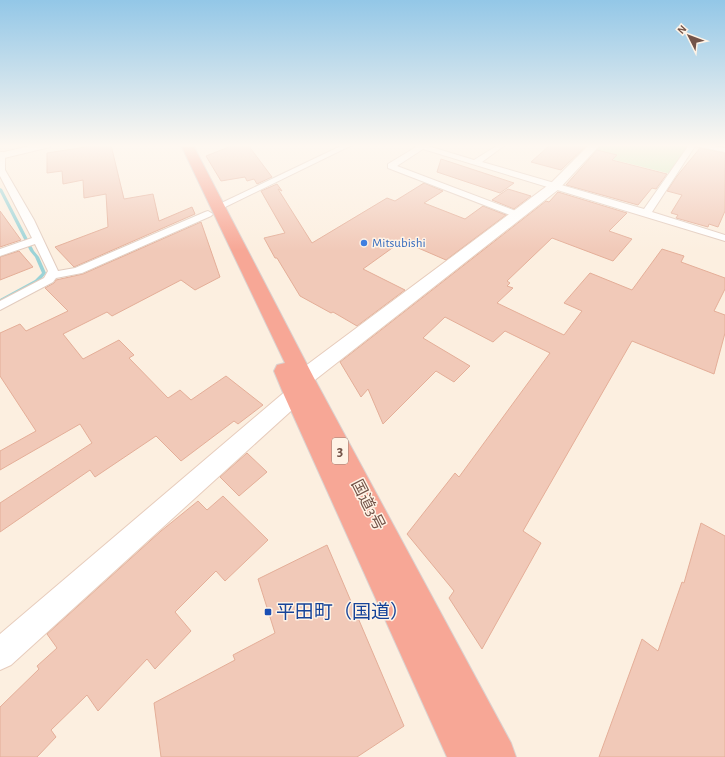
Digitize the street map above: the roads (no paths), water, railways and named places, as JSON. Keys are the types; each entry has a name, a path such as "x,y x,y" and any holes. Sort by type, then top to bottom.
{"highway":[{"name":"国道3号","path":"192,180 200,194 213,210"},
{"name":"国道3号","path":"201,180 213,210 299,387 467,757"},
{"name":"国道3号","path":"299,387 497,757"}],"street":[{"path":"0,306 49,280 53,271 38,239 7,180"},
{"path":"51,275 78,271 275,180"},
{"path":"428,180 518,215"},
{"path":"536,180 725,238"},
{"path":"0,654 299,387 561,180"},
{"path":"646,213 668,180"},
{"path":"0,252 38,239"}],"waterway":[{"path":"0,189 32,251 37,257 44,273 37,281 0,301"}],"place":[{"name":"Mitsubishi","path":"364,243"},
{"name":"平田町（国道）","path":"268,612"}]}
